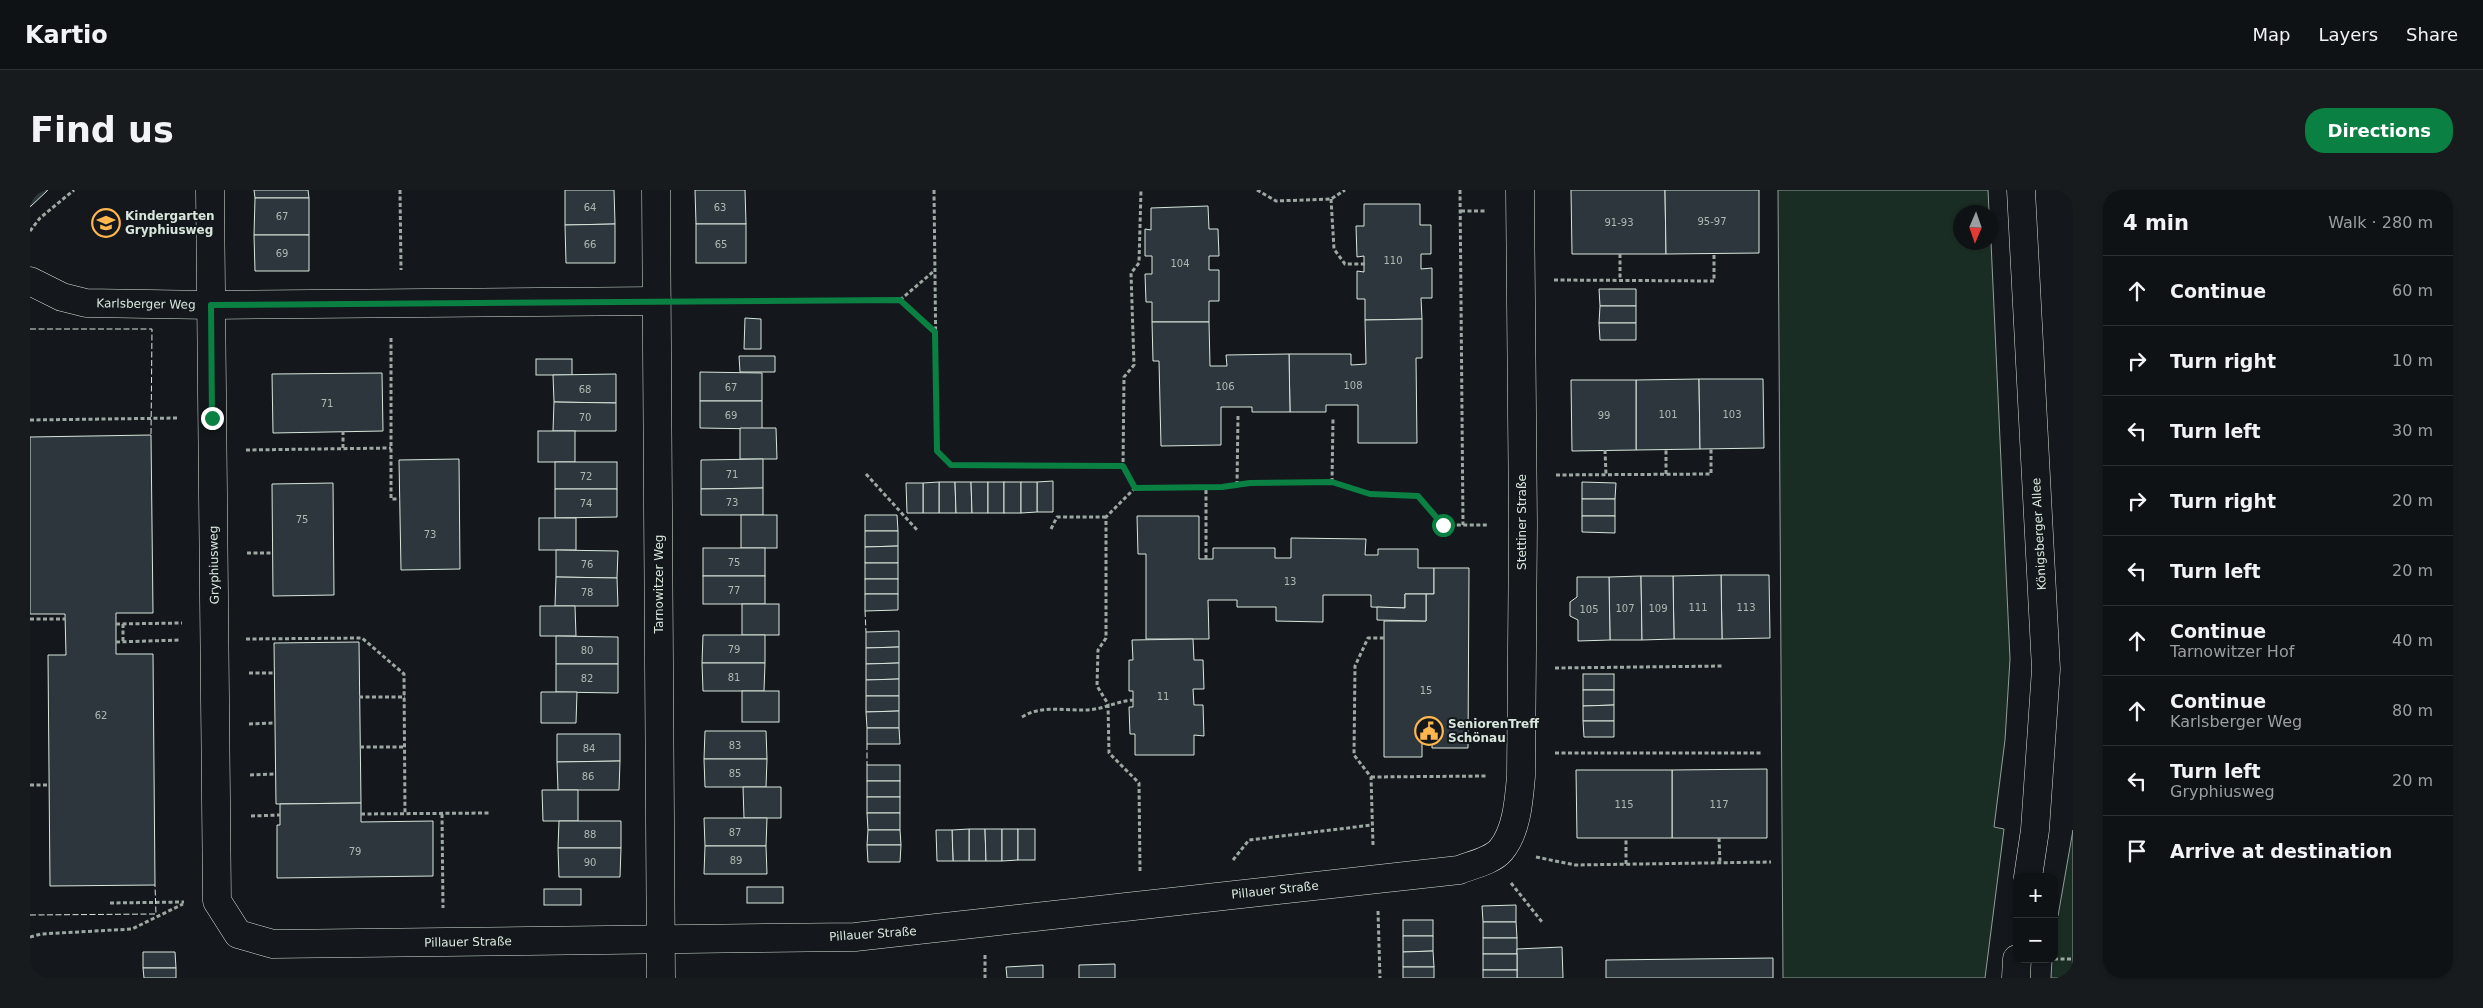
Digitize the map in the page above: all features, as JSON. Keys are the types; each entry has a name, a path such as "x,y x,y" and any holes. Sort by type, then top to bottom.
{"street":[{"name":"Gryphiusweg","path":"210,190 217,901 238,934"},
{"name":"Tarnowitzer Weg","path":"656,190 661,978"},
{"name":"Stettiner Straße","path":"1496,854 1518,816 1521,776 1523,524 1520,190"},
{"name":"Königsberger Allee","path":"2021,190 2046,669 2035,830 2029,873"},
{"name":"Karlsberger Weg","path":"30,281 62,297 86,303 211,305 657,301"},
{"name":"Pillauer Straße","path":"238,934 273,944 855,937 981,925 1139,905 1459,870 1496,854"},
{"path":"2016,978 2017,963"}],"path":[{"path":"30,231 40,218 74,190"},
{"path":"400,190 391,448 391,499 400,499"},
{"path":"934,190 937,451 951,465 1123,466"},
{"path":"1135,488 1123,466 1124,377 1134,365 1131,274 1139,263 1141,190"},
{"path":"1257,190 1276,201 1331,199 1345,190"},
{"path":"1460,190 1464,525"},
{"path":"1331,199 1334,249 1345,264 1364,264"},
{"path":"1521,280 1714,281 1714,253"},
{"path":"1620,254 1620,280"},
{"path":"657,301 900,300 934,270"},
{"path":"900,300 935,332"},
{"path":"1236,485 1238,416"},
{"path":"30,420 212,418"},
{"path":"1332,482 1333,419"},
{"path":"343,432 343,448"},
{"path":"213,450 391,448"},
{"path":"1666,449 1666,474"},
{"path":"1522,475 1711,474 1711,449"},
{"path":"1605,450 1606,474"},
{"path":"866,474 917,530"},
{"path":"1051,528 1057,517 1106,517 1135,488 1332,482 1370,494 1418,496 1443,525 1523,524"},
{"path":"1206,487 1206,559"},
{"path":"1106,517 1106,638 1098,650 1097,686 1108,704 1109,753 1139,783 1139,905"},
{"path":"30,619 65,619"},
{"path":"116,624 362,638 404,674 405,814"},
{"path":"123,624 123,641"},
{"path":"116,642 215,631"},
{"path":"1380,978 1371,777 1354,755 1355,666 1368,638 1384,638"},
{"path":"1522,669 1723,666"},
{"path":"360,698 405,697"},
{"path":"1022,717 1034,710 1096,709 1108,704 1133,700"},
{"path":"360,747 405,747"},
{"path":"1555,753 1762,753"},
{"path":"1371,777 1521,776"},
{"path":"30,785 49,785"},
{"path":"361,814 491,813"},
{"path":"442,814 442,872"},
{"path":"1228,895 1226,870 1249,840 1372,825"},
{"path":"1719,838 1720,863"},
{"path":"1626,839 1626,864"},
{"path":"1496,854 1575,865 1771,862"},
{"path":"1496,854 1542,922"},
{"path":"30,937 41,934 132,928 187,902 110,903"},
{"path":"2058,958 2073,959"}],"green space":[{"path":"1778,190 1988,190 1989,205 1953,205 1953,250 1991,250 2010,659 2005,740 1994,827 2004,829 1985,978 1783,978"},
{"path":"2073,830 2073,978 2051,978 2052,963 2058,963 2058,916"}],"building":[{"path":"30,190 48,190 30,207"},
{"path":"254,190 308,190 309,198 255,198"},
{"path":"565,190 614,190 615,224 565,225"},
{"path":"695,190 745,190 746,224 696,224"},
{"path":"1571,190 1665,190 1666,254 1572,254"},
{"path":"1665,190 1759,190 1759,253 1666,254"},
{"path":"255,198 309,198 309,235 254,235"},
{"path":"1364,204 1420,204 1420,225 1431,225 1431,254 1421,254 1421,269 1432,268 1432,298 1421,298 1422,319 1365,320 1365,299 1357,299 1357,271 1364,272 1364,256 1357,257 1356,226 1364,226"},
{"path":"1208,206 1209,229 1218,229 1219,256 1209,256 1209,270 1219,270 1219,301 1209,301 1209,322 1152,322 1152,302 1146,302 1145,274 1152,274 1152,256 1145,256 1145,229 1151,230 1151,208"},
{"path":"615,224 615,263 566,263 565,225"},
{"path":"696,224 746,224 746,263 696,263"},
{"path":"254,235 309,235 309,271 255,271"},
{"path":"1599,289 1636,289 1636,306 1600,306"},
{"path":"1600,306 1636,306 1636,323 1599,323"},
{"path":"745,318 761,319 761,349 744,349"},
{"path":"1422,319 1422,358 1416,358 1417,443 1358,443 1358,405 1326,405 1326,412 1290,412 1289,354 1351,354 1351,365 1366,364 1365,320"},
{"path":"1152,322 1209,322 1210,366 1227,366 1226,355 1289,354 1290,412 1252,412 1252,407 1221,407 1221,445 1161,446 1159,361 1153,361"},
{"path":"1599,323 1636,323 1636,340 1600,340"},
{"path":"739,356 775,356 775,372 740,372"},
{"path":"536,359 572,359 572,375 536,375"},
{"path":"700,372 762,373 762,401 700,401"},
{"path":"382,373 383,431 273,433 272,374"},
{"path":"616,374 616,403 554,402 553,375"},
{"path":"1699,379 1700,449 1636,450 1636,380"},
{"path":"1699,379 1763,379 1764,448 1700,449"},
{"path":"1571,380 1636,380 1636,450 1572,451"},
{"path":"700,401 762,401 762,429 700,428"},
{"path":"554,402 616,403 616,431 553,431"},
{"path":"740,428 776,428 777,459 740,459"},
{"path":"538,431 575,431 575,462 538,462"},
{"path":"151,435 153,613 116,613 116,654 153,654 155,885 50,886 48,655 66,655 65,614 30,614 30,437"},
{"path":"459,459 460,569 401,570 399,460"},
{"path":"763,459 763,488 701,489 701,460"},
{"path":"555,462 617,462 617,489 555,489"},
{"path":"1053,481 1053,512 1037,512 1037,482"},
{"path":"939,482 955,482 956,513 939,513"},
{"path":"939,482 939,513 923,513 923,483"},
{"path":"955,482 971,482 972,513 956,513"},
{"path":"971,482 988,482 988,513 972,513"},
{"path":"988,482 1004,482 1004,513 988,513"},
{"path":"1004,482 1021,482 1021,513 1004,513"},
{"path":"1021,482 1037,482 1037,512 1021,513"},
{"path":"1582,482 1616,483 1615,499 1582,499"},
{"path":"333,483 334,595 273,596 272,484"},
{"path":"906,483 923,483 923,513 907,513"},
{"path":"763,488 763,515 701,515 701,489"},
{"path":"555,489 617,489 617,517 555,518"},
{"path":"1582,499 1615,499 1615,516 1582,516"},
{"path":"741,515 777,515 777,548 741,548"},
{"path":"865,515 897,515 898,531 865,531"},
{"path":"1137,516 1199,516 1199,559 1213,559 1213,548 1275,548 1275,558 1291,558 1291,538 1366,539 1365,555 1378,555 1378,549 1418,549 1418,568 1434,568 1434,594 1405,594 1405,608 1371,607 1371,595 1323,595 1323,622 1276,621 1276,607 1237,607 1237,600 1208,600 1209,639 1146,639 1146,554 1138,554"},
{"path":"1582,516 1615,516 1615,533 1582,532"},
{"path":"539,518 576,518 576,550 539,550"},
{"path":"865,531 898,531 898,546 865,547"},
{"path":"898,546 898,563 865,563 865,547"},
{"path":"703,548 765,548 765,576 703,576"},
{"path":"556,550 618,551 617,578 556,577"},
{"path":"865,563 898,563 898,579 865,579"},
{"path":"1434,568 1469,568 1468,748 1432,748 1432,742 1422,742 1422,757 1384,757 1384,621 1426,621 1426,594 1434,594"},
{"path":"1721,575 1769,575 1770,638 1722,639"},
{"path":"1721,575 1722,639 1674,639 1673,576"},
{"path":"703,576 765,576 765,604 703,604"},
{"path":"1641,576 1642,640 1610,640 1609,577"},
{"path":"1641,576 1673,576 1674,639 1642,640"},
{"path":"556,577 617,578 618,606 555,606"},
{"path":"1577,577 1609,577 1610,640 1578,641 1578,620 1570,616 1570,602 1577,597"},
{"path":"865,579 898,579 898,594 865,594"},
{"path":"865,594 898,594 898,610 865,611"},
{"path":"1405,594 1426,594 1426,621 1377,620 1377,607 1405,608"},
{"path":"742,604 779,604 779,635 742,635"},
{"path":"540,606 575,606 576,636 540,636"},
{"path":"899,631 899,647 866,648 866,632"},
{"path":"703,635 765,635 765,663 702,663"},
{"path":"556,636 618,637 618,664 556,664"},
{"path":"1193,639 1194,660 1203,660 1204,689 1193,689 1194,705 1203,705 1204,736 1194,735 1194,755 1135,755 1135,734 1130,734 1129,707 1133,707 1133,691 1129,691 1129,660 1133,660 1132,640"},
{"path":"359,642 361,803 276,804 274,643"},
{"path":"899,647 899,663 866,664 866,648"},
{"path":"702,663 765,663 764,691 703,691"},
{"path":"899,663 899,679 866,680 866,664"},
{"path":"556,664 618,664 618,693 556,692"},
{"path":"1583,674 1614,674 1614,690 1583,690"},
{"path":"899,679 899,696 866,696 866,680"},
{"path":"1583,690 1614,690 1614,705 1583,706"},
{"path":"742,691 779,691 779,722 742,722"},
{"path":"541,692 577,692 576,723 541,723"},
{"path":"866,696 899,696 899,711 866,712"},
{"path":"1614,705 1614,721 1583,721 1583,706"},
{"path":"899,711 899,728 867,728 866,712"},
{"path":"1583,721 1614,721 1614,737 1584,737"},
{"path":"867,728 899,728 900,744 867,744"},
{"path":"705,731 766,731 767,759 704,759"},
{"path":"557,734 620,734 620,761 557,762"},
{"path":"704,759 767,759 766,787 705,787"},
{"path":"620,761 619,790 558,790 557,762"},
{"path":"867,765 900,765 900,781 867,781"},
{"path":"1767,769 1767,838 1672,838 1672,770"},
{"path":"1576,770 1672,770 1672,838 1577,838"},
{"path":"867,781 900,781 900,797 867,797"},
{"path":"743,787 781,787 781,818 744,818"},
{"path":"542,790 578,790 578,821 543,821"},
{"path":"867,797 900,797 900,813 867,813"},
{"path":"361,803 361,822 433,821 433,876 277,878 277,825 280,825 280,804"},
{"path":"867,813 900,813 900,830 868,830"},
{"path":"704,818 767,818 766,846 705,846"},
{"path":"559,821 621,821 621,848 558,848"},
{"path":"969,829 985,829 986,861 969,861"},
{"path":"969,829 969,861 953,861 952,830"},
{"path":"985,829 1002,829 1002,861 986,861"},
{"path":"1002,829 1018,829 1018,860 1002,861"},
{"path":"1018,829 1035,829 1035,860 1018,860"},
{"path":"868,830 900,830 901,845 867,845"},
{"path":"936,830 952,830 953,861 937,861"},
{"path":"867,845 901,845 900,862 868,862"},
{"path":"705,846 766,846 767,874 704,874"},
{"path":"558,848 621,848 620,877 559,877"},
{"path":"747,887 783,887 783,903 747,903"},
{"path":"544,889 581,889 581,905 544,905"},
{"path":"1516,905 1516,922 1483,922 1482,906"},
{"path":"1403,920 1433,920 1433,936 1403,936"},
{"path":"1483,922 1516,922 1517,938 1483,938"},
{"path":"1403,936 1433,936 1433,951 1403,952"},
{"path":"1483,938 1517,938 1517,954 1483,954"},
{"path":"1562,947 1563,978 1517,978 1517,949"},
{"path":"1433,951 1434,967 1403,967 1403,952"},
{"path":"143,952 175,952 176,968 143,968"},
{"path":"1483,954 1517,954 1517,970 1483,970"},
{"path":"1773,958 1773,978 1606,978 1606,960"},
{"path":"1115,964 1115,978 1079,978 1079,965"},
{"path":"1043,965 1043,978 1007,978 1006,967"},
{"path":"1403,967 1434,967 1434,978 1403,978"},
{"path":"143,968 176,968 176,978 144,978"},
{"path":"1483,970 1517,970 1517,978 1483,978"}],"fence":[{"path":"30,329 152,329 151,435"},
{"path":"865,611 866,632"},
{"path":"867,744 867,765"},
{"path":"30,915 156,914 155,885"}],"place":[{"name":"Kindergarten Gryphiusweg","path":"106,223"},
{"name":"SeniorenTreff Schönau","path":"1429,731"}],"route":[{"path":"212,418 211,305 900,300 935,332 937,451 951,465 1123,466 1135,488 1222,487 1250,483 1332,482 1370,494 1418,496 1443,525"}]}
